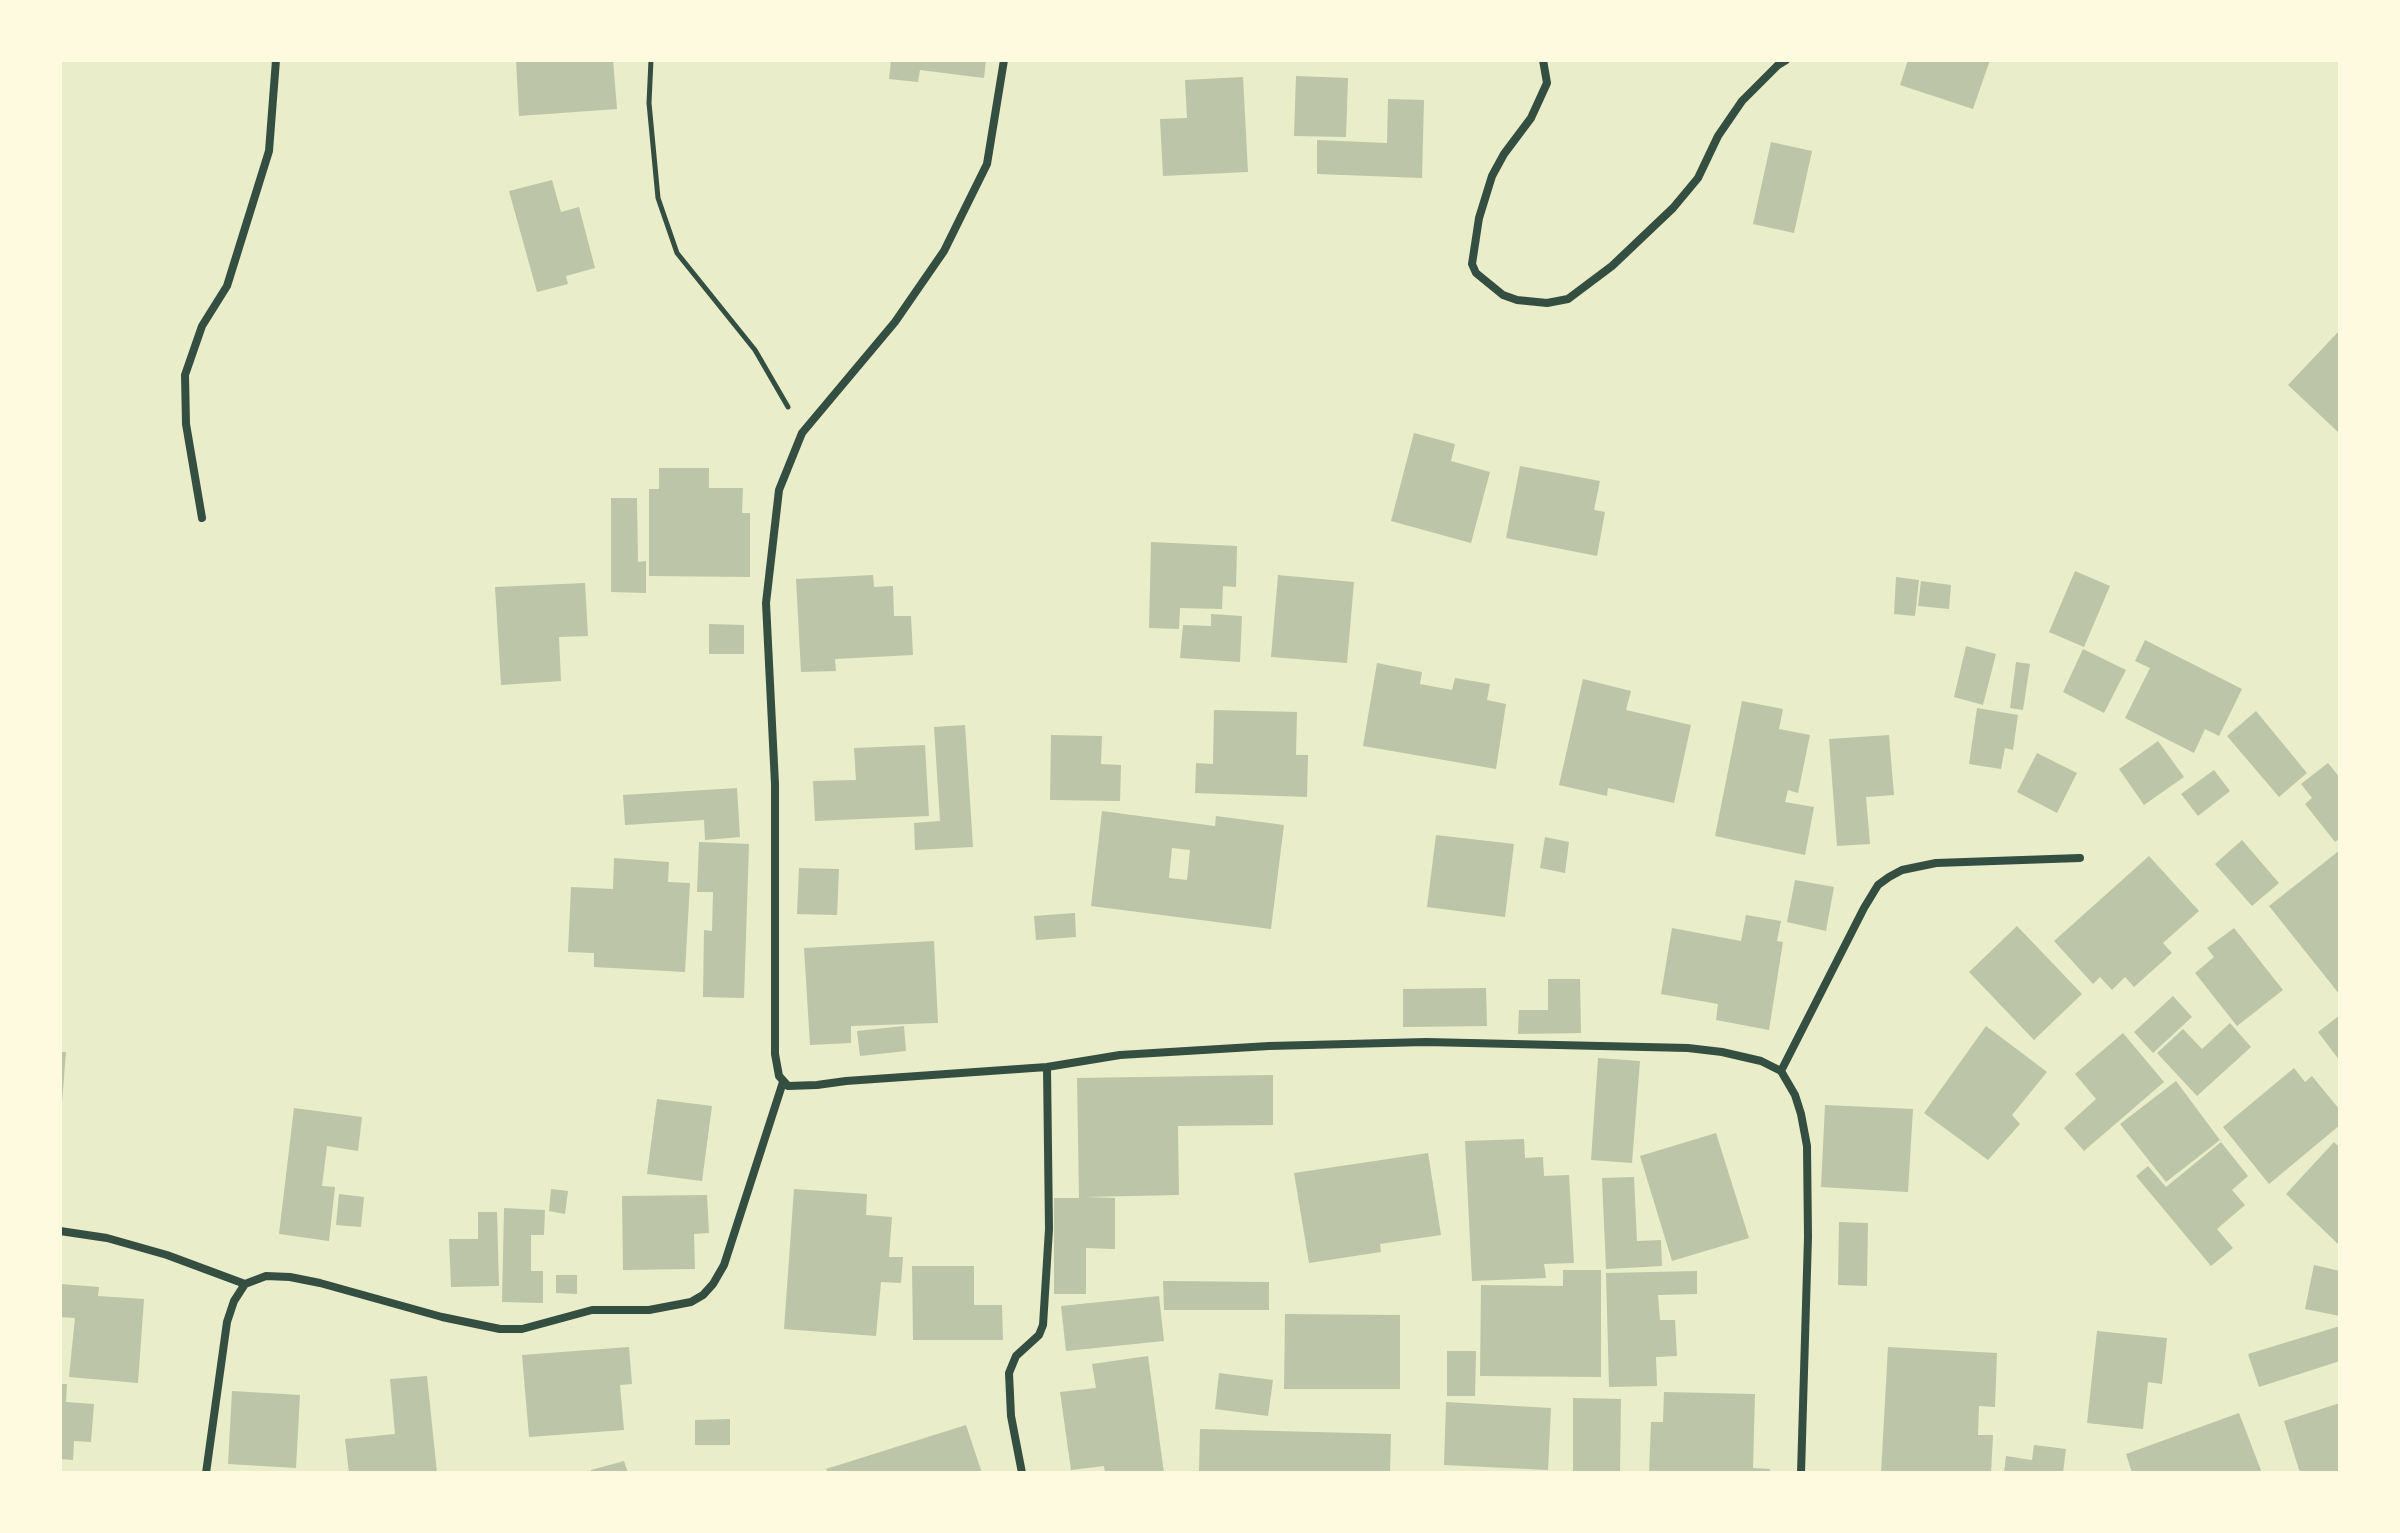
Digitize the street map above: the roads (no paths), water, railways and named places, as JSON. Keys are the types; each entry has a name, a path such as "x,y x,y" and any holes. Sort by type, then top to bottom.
{"street":[{"path":"202,518 186,424 185,375 202,326 227,286 269,151 276,60"},
{"path":"1004,60 987,164 944,251 895,322 802,433 779,490 766,603 775,784 775,1054 776,1068 783,1082 788,1086 817,1085 1047,1067 1150,1053 1426,1042 1688,1048 1761,1061 1781,1071 1795,1095 1807,1146 1808,1237 1801,1473"},
{"path":"1543,60 1547,83 1531,118 1492,176 1479,218 1472,264 1476,273 1503,295 1517,300 1547,303 1568,299 1612,266 1673,208 1698,178 1718,136 1742,101 1786,60"},
{"path":"1781,1071 1878,885 1902,870 1936,863 2080,858"},
{"path":"1022,1473 1011,1416 1009,1373 1016,1356 1039,1335 1043,1325 1049,1229 1047,1067"},
{"path":"206,1473 227,1322 234,1301 245,1284 266,1276 290,1277 500,1329 522,1329 592,1310 649,1310 691,1302 713,1284 724,1265 783,1082"},
{"path":"60,1231 107,1238 167,1255 245,1284"}]}
